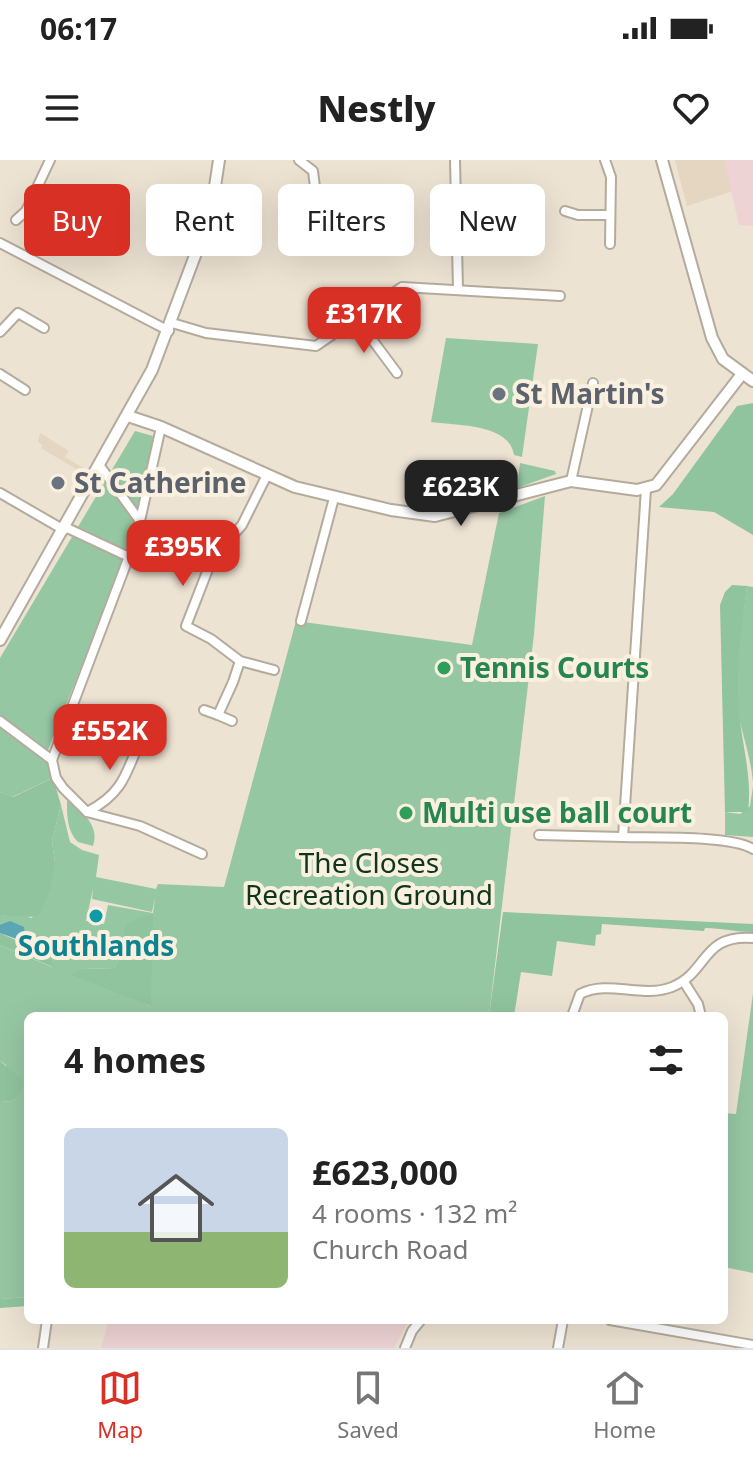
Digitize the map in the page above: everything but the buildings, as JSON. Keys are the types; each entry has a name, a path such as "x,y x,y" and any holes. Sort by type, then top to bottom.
{"street":[{"path":"16,220 26,211 50,160"},
{"path":"0,640 128,416 170,327 211,213 219,160"},
{"path":"298,160 313,171 315,184"},
{"path":"455,160 458,289"},
{"path":"605,160 611,177 610,244"},
{"path":"662,160 712,338 723,359 753,381"},
{"path":"565,211 578,215 610,215"},
{"path":"1,245 170,327 316,346 402,287 560,296"},
{"path":"0,332 18,313 44,328"},
{"path":"356,318 397,373"},
{"path":"0,374 25,390"},
{"path":"128,416 161,427 295,487 391,510 435,516 571,481 646,489 662,480 742,374"},
{"path":"571,481 593,383"},
{"path":"161,427 129,557 52,760 56,778 87,812 140,826 202,854"},
{"path":"100,466 140,521"},
{"path":"267,475 242,525 212,559 186,626 211,639 240,661 274,670"},
{"path":"623,837 646,489"},
{"path":"0,493 64,528 129,557"},
{"path":"301,621 334,498"},
{"path":"218,715 240,661"},
{"path":"204,710 232,721"},
{"path":"0,721 52,760"},
{"path":"87,812 108,801 125,779 140,740"},
{"path":"539,835 712,841 742,844 753,849"},
{"path":"573,1012 583,992 612,988 647,992 684,982 716,945 734,938 753,938"},
{"path":"684,982 700,1012"},
{"path":"43,1348 46,1324"},
{"path":"405,1348 418,1324"},
{"path":"558,1348 562,1324"},
{"path":"633,1324 753,1345"}],"shaded area":[{"path":"675,160 724,160 733,191 687,206"},
{"path":"724,160 753,160 753,226 739,225"},
{"path":"40,433 69,451 65,457 88,471 86,475 41,448 38,441"},
{"path":"108,1324 407,1324 394,1348 101,1348"}],"green space":[{"path":"446,338 538,344 522,457 514,455 503,437 492,432 431,422"},
{"path":"753,403 753,535 714,512 659,507 673,494 737,406"},
{"path":"135,431 153,436 145,477 123,558 47,753 53,778 12,797 0,792 0,658"},
{"path":"520,463 555,471 556,474 517,488"},
{"name":"The Closes Recreation Ground","path":"545,496 534,634 489,1012 24,1012 24,1297 0,1299 0,1102 13,1101 6,1065 0,1061 0,945 52,967 32,935 22,941 25,932 0,925 0,916 17,914 32,918 55,863 52,841 61,805 70,842 99,855 96,877 156,889 158,884 224,887 296,621 472,645 499,513","holes":["93,889 92,899 152,912 155,898 153,913 108,905 104,924 86,921","123,932 150,1006 83,969 115,968 121,961"]},
{"path":"732,585 747,586 738,683 749,783 748,812 725,812 720,605 725,592"},
{"path":"747,586 753,587 753,782 736,689"},
{"path":"53,778 61,805 52,841 55,863 50,890 40,915 0,916 0,792 13,797"},
{"path":"753,786 753,837 725,835 725,812 740,814 750,806"},
{"path":"70,800 92,826 93,846 78,842 72,833 67,812 67,801"},
{"path":"503,912 753,924 753,932 602,924 595,946 557,941 552,976 521,972 515,1012 490,1012"},
{"path":"153,914 151,1006 69,974 83,969 115,968 122,951 124,929 138,918"},
{"path":"0,933 18,941 32,935 42,935 53,967 0,945"},
{"path":"753,993 753,1273 728,1268 728,1113 736,1114"},
{"path":"0,1061 24,1081 22,1091 12,1101 0,1102"},
{"path":"24,1297 24,1306 0,1308 0,1299"}],"water":[{"path":"10,921 24,927 25,937 22,941 0,933 0,925"}],"place":[{"name":"St Martin's","path":"499,394"},
{"name":"St Catherine","path":"58,483"},
{"name":"Tennis Courts","path":"444,668"},
{"name":"Multi use ball court","path":"406,813"},
{"name":"Southlands","path":"96,916"}]}
